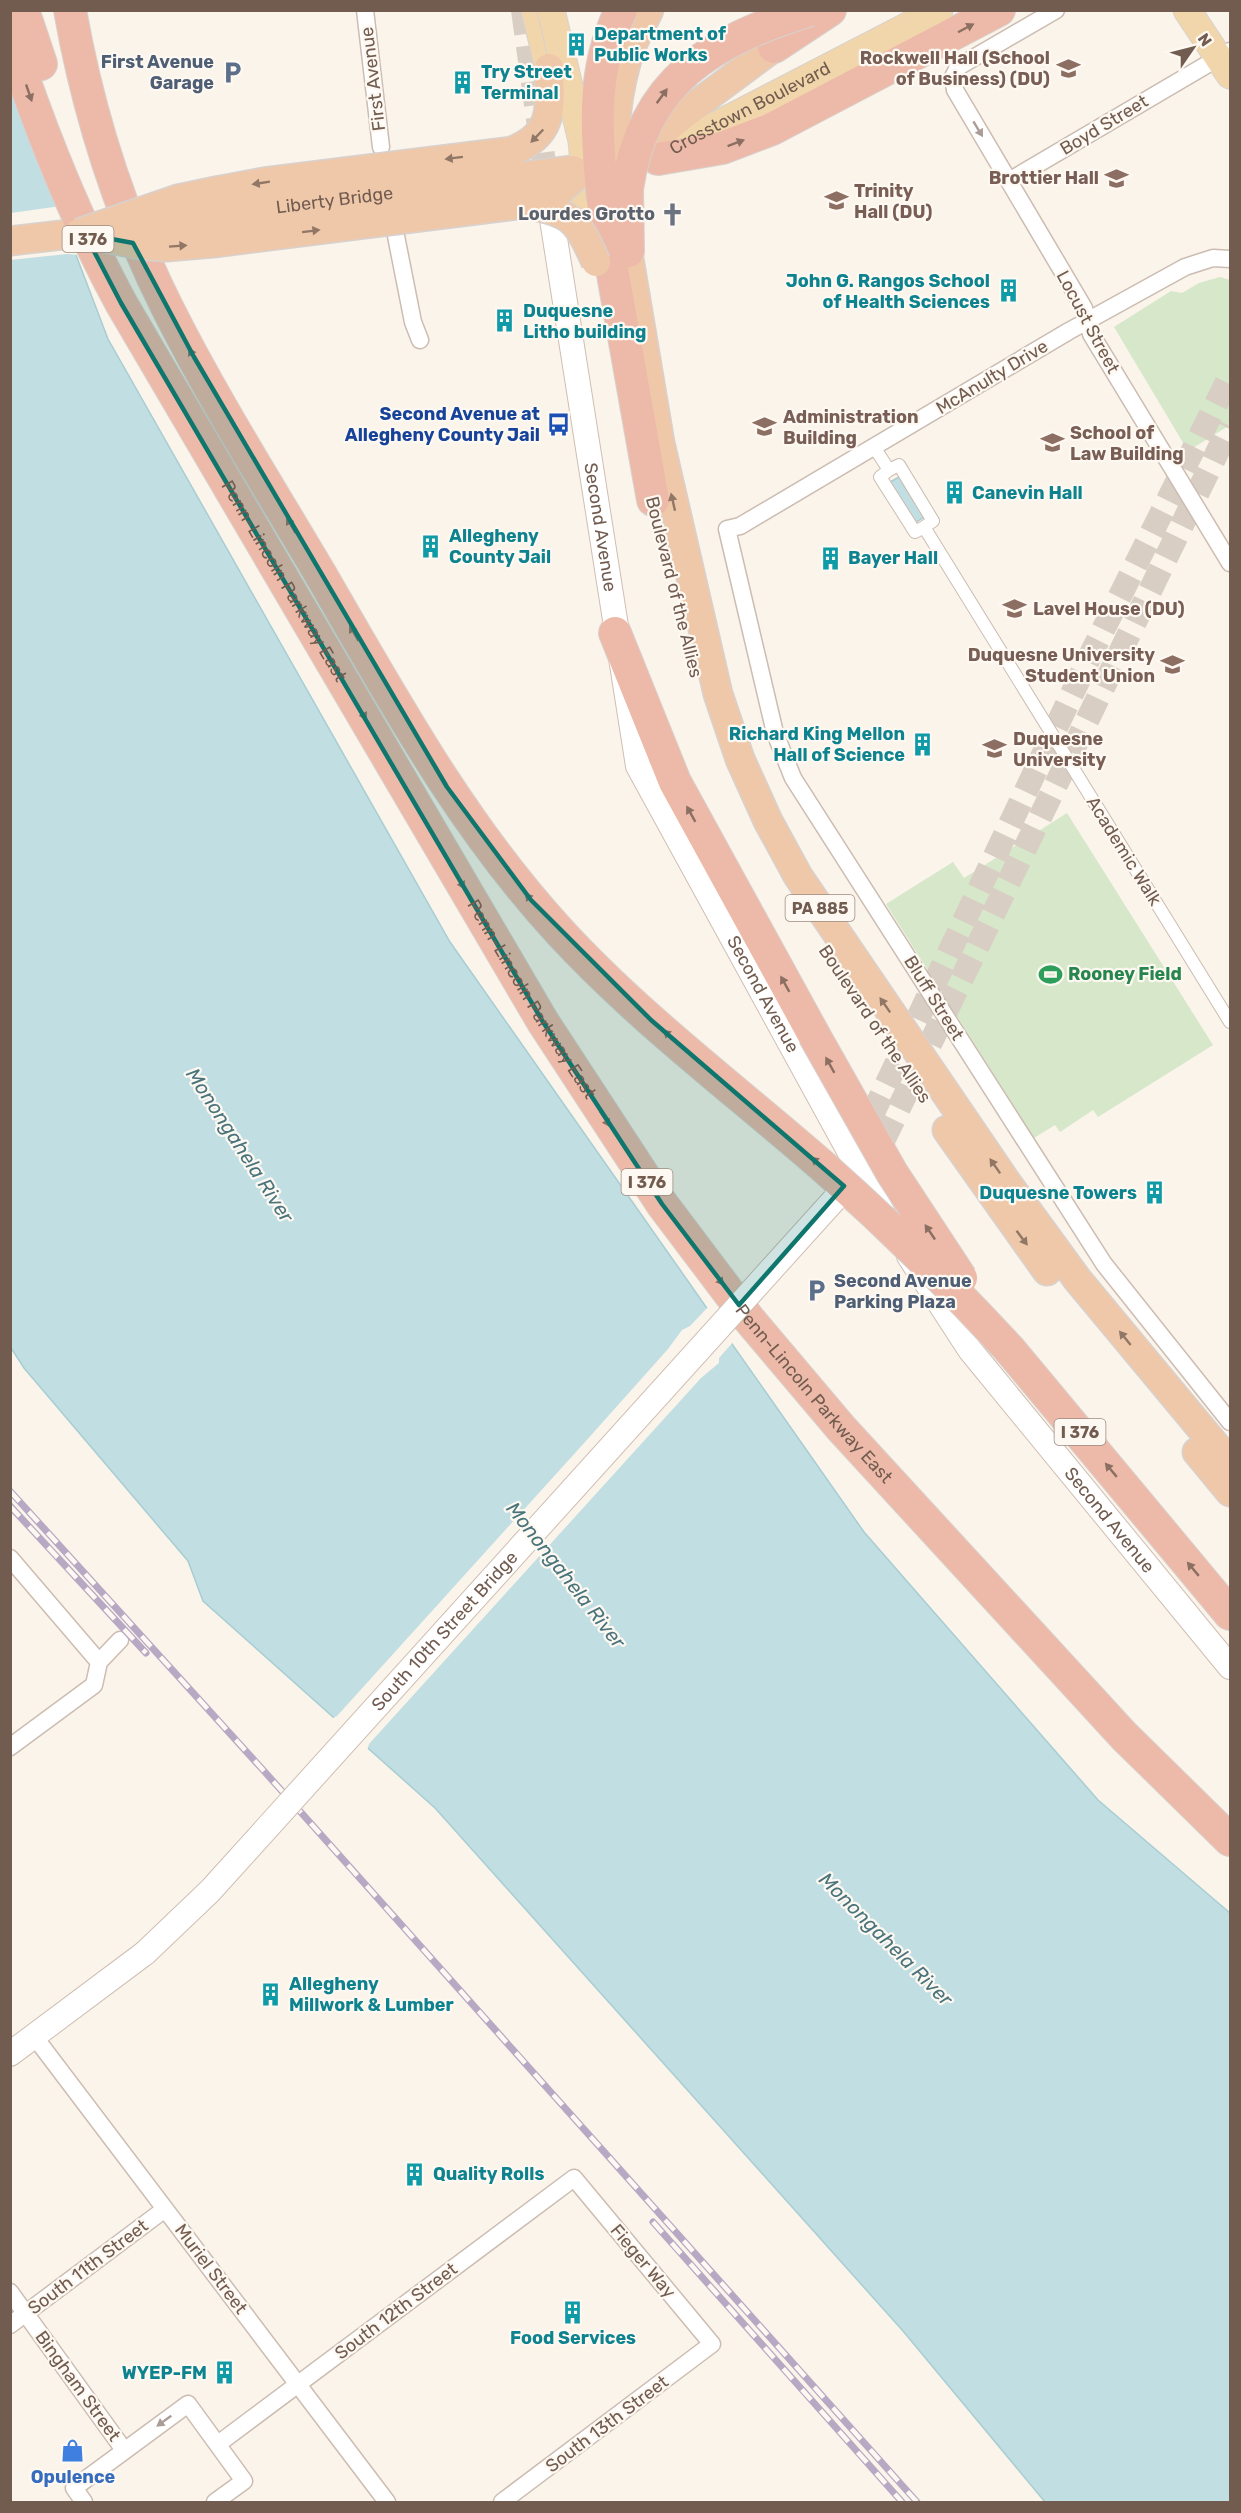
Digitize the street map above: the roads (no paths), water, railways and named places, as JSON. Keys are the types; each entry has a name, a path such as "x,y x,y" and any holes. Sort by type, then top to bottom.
{"highway":[{"path":"23,10 52,100 104,236 194,426"},
{"path":"32,10 52,100"},
{"path":"50,10 67,79 88,146 124,227 167,307"},
{"name":"Penn-Lincoln Parkway East","path":"70,10 87,90 104,146 123,200 167,307 321,575 447,787 504,867 538,908 628,1000 879,1217 1010,1350 1230,1614"},
{"path":"619,187 598,155 598,81 606,47 621,10"},
{"path":"628,251 614,148 617,103 631,47 649,10"},
{"path":"658,159 701,153 772,129 999,10"},
{"path":"619,187 684,114 774,47 814,13"},
{"path":"653,500 609,252 619,187 630,168 643,128 664,92 680,74 730,41 814,13"},
{"name":"Penn-Lincoln Parkway East","path":"10,38 48,147 94,252 543,1022 662,1204 748,1318 848,1436 1124,1736 1230,1840"},
{"path":"79,233 178,199 216,191 512,151 537,138 544,128 550,101 549,68"},
{"name":"Liberty Bridge","path":"10,241 577,172 619,187 658,159"},
{"path":"79,233 140,245 178,246 524,204 555,194 577,172"},
{"path":"524,204 559,212 573,220 584,235 596,262"},
{"name":"Boulevard of the Allies","path":"628,251 660,443 718,694 740,759 768,821 798,876 1014,1192 1077,1279 1230,1463"},
{"name":"Boulevard of the Allies","path":"596,262 612,348 635,446 653,500 715,742 740,807 770,866 844,981 999,1207 1068,1299 1230,1492"},
{"path":"615,633 664,759 686,806 892,1173 1010,1350"}],"main road":[{"name":"Boulevard of the Allies","path":"535,10 577,172 596,262"},
{"name":"Boulevard of the Allies","path":"551,10 582,141 584,162 577,172"},
{"name":"Crosstown Boulevard","path":"658,159 684,142 939,10"},
{"path":"1187,10 1227,61"},
{"name":"Second Avenue","path":"551,213 632,743 642,777 857,1168 923,1281 970,1350 1230,1667"},
{"path":"857,1168 871,1117"},
{"path":"857,1168 883,1142"},
{"name":"South 10th Street Bridge","path":"10,2054 145,1953 218,1882 834,1200 857,1168"}],"street":[{"name":"First Avenue","path":"365,10 381,147"},
{"name":"Locust Street","path":"1056,10 958,67 953,76 955,90 1084,308 1091,334 1230,563"},
{"name":"Boyd Street","path":"1009,182 1227,61"},
{"path":"395,231 411,313 420,340"},
{"name":"McAnulty Drive","path":"727,529 740,526 1185,267 1213,258 1230,259"},
{"name":"Academic Walk","path":"874,447 889,470 898,465 928,512 933,521 924,526 1230,1022"},
{"path":"889,470 880,477 915,532 924,526"},
{"name":"Bluff Street","path":"727,529 775,733 793,778 1104,1264 1230,1422"},
{"path":"10,1558 99,1662"},
{"path":"10,1748 94,1685 99,1662 120,1640"},
{"name":"Muriel Street","path":"34,2036 387,2502"},
{"name":"Fieger Way","path":"574,2178 712,2344"},
{"name":"South 12th Street","path":"218,2444 574,2178"},
{"name":"South 11th Street","path":"10,2325 165,2210"},
{"name":"Bingham Street","path":"10,2292 124,2450"},
{"name":"South 13th Street","path":"502,2502 712,2344"},
{"path":"84,2502 74,2488 188,2404 244,2481 215,2502"}],"water":[{"name":"Monongahela River","path":"10,82 108,339 450,942 864,1532 1098,1800 1230,1913 1230,2502 1045,2502 903,2331 435,1808 203,1601 188,1561 24,1368 11,1348"},
{"path":"899,477 924,517 915,523 890,482"}],"tunnel":[{"path":"523,10 548,192"},
{"path":"871,1117 1089,658 1230,376"},
{"path":"883,1141 1230,426"}],"railway":[{"path":"10,1491 264,1771 917,2502"},
{"path":"10,1506 146,1653"},
{"path":"653,2222 902,2502"}],"place":[{"name":"Department of Public Works","path":"576,44"},
{"name":"Rockwell Hall (School of Business) (DU)","path":"1068,68"},
{"name":"First Avenue Garage","path":"232,72"},
{"name":"Try Street Terminal","path":"463,82"},
{"name":"Brottier Hall","path":"1117,178"},
{"name":"Trinity Hall (DU)","path":"836,201"},
{"name":"Lourdes Grotto","path":"673,214"},
{"name":"John G. Rangos School of Health Sciences","path":"1008,291"},
{"name":"Duquesne Litho building","path":"505,321"},
{"name":"Second Avenue at Allegheny County Jail","path":"558,424"},
{"name":"Administration Building","path":"765,427"},
{"name":"School of Law Building","path":"1052,443"},
{"name":"Canevin Hall","path":"954,493"},
{"name":"Allegheny County Jail","path":"431,546"},
{"name":"Bayer Hall","path":"830,558"},
{"name":"Lavel House (DU)","path":"1015,609"},
{"name":"Duquesne University Student Union","path":"1173,665"},
{"name":"Richard King Mellon Hall of Science","path":"923,744"},
{"name":"Duquesne University","path":"995,749"},
{"name":"Rooney Field","path":"1050,974"},
{"name":"Duquesne Towers","path":"1155,1193"},
{"name":"Second Avenue Parking Plaza","path":"816,1291"},
{"name":"Allegheny Millwork & Lumber","path":"271,1994"},
{"name":"Quality Rolls","path":"415,2174"},
{"name":"Food Services","path":"573,2312"},
{"name":"WYEP-FM","path":"225,2373"},
{"name":"Opulence","path":"73,2451"}]}
